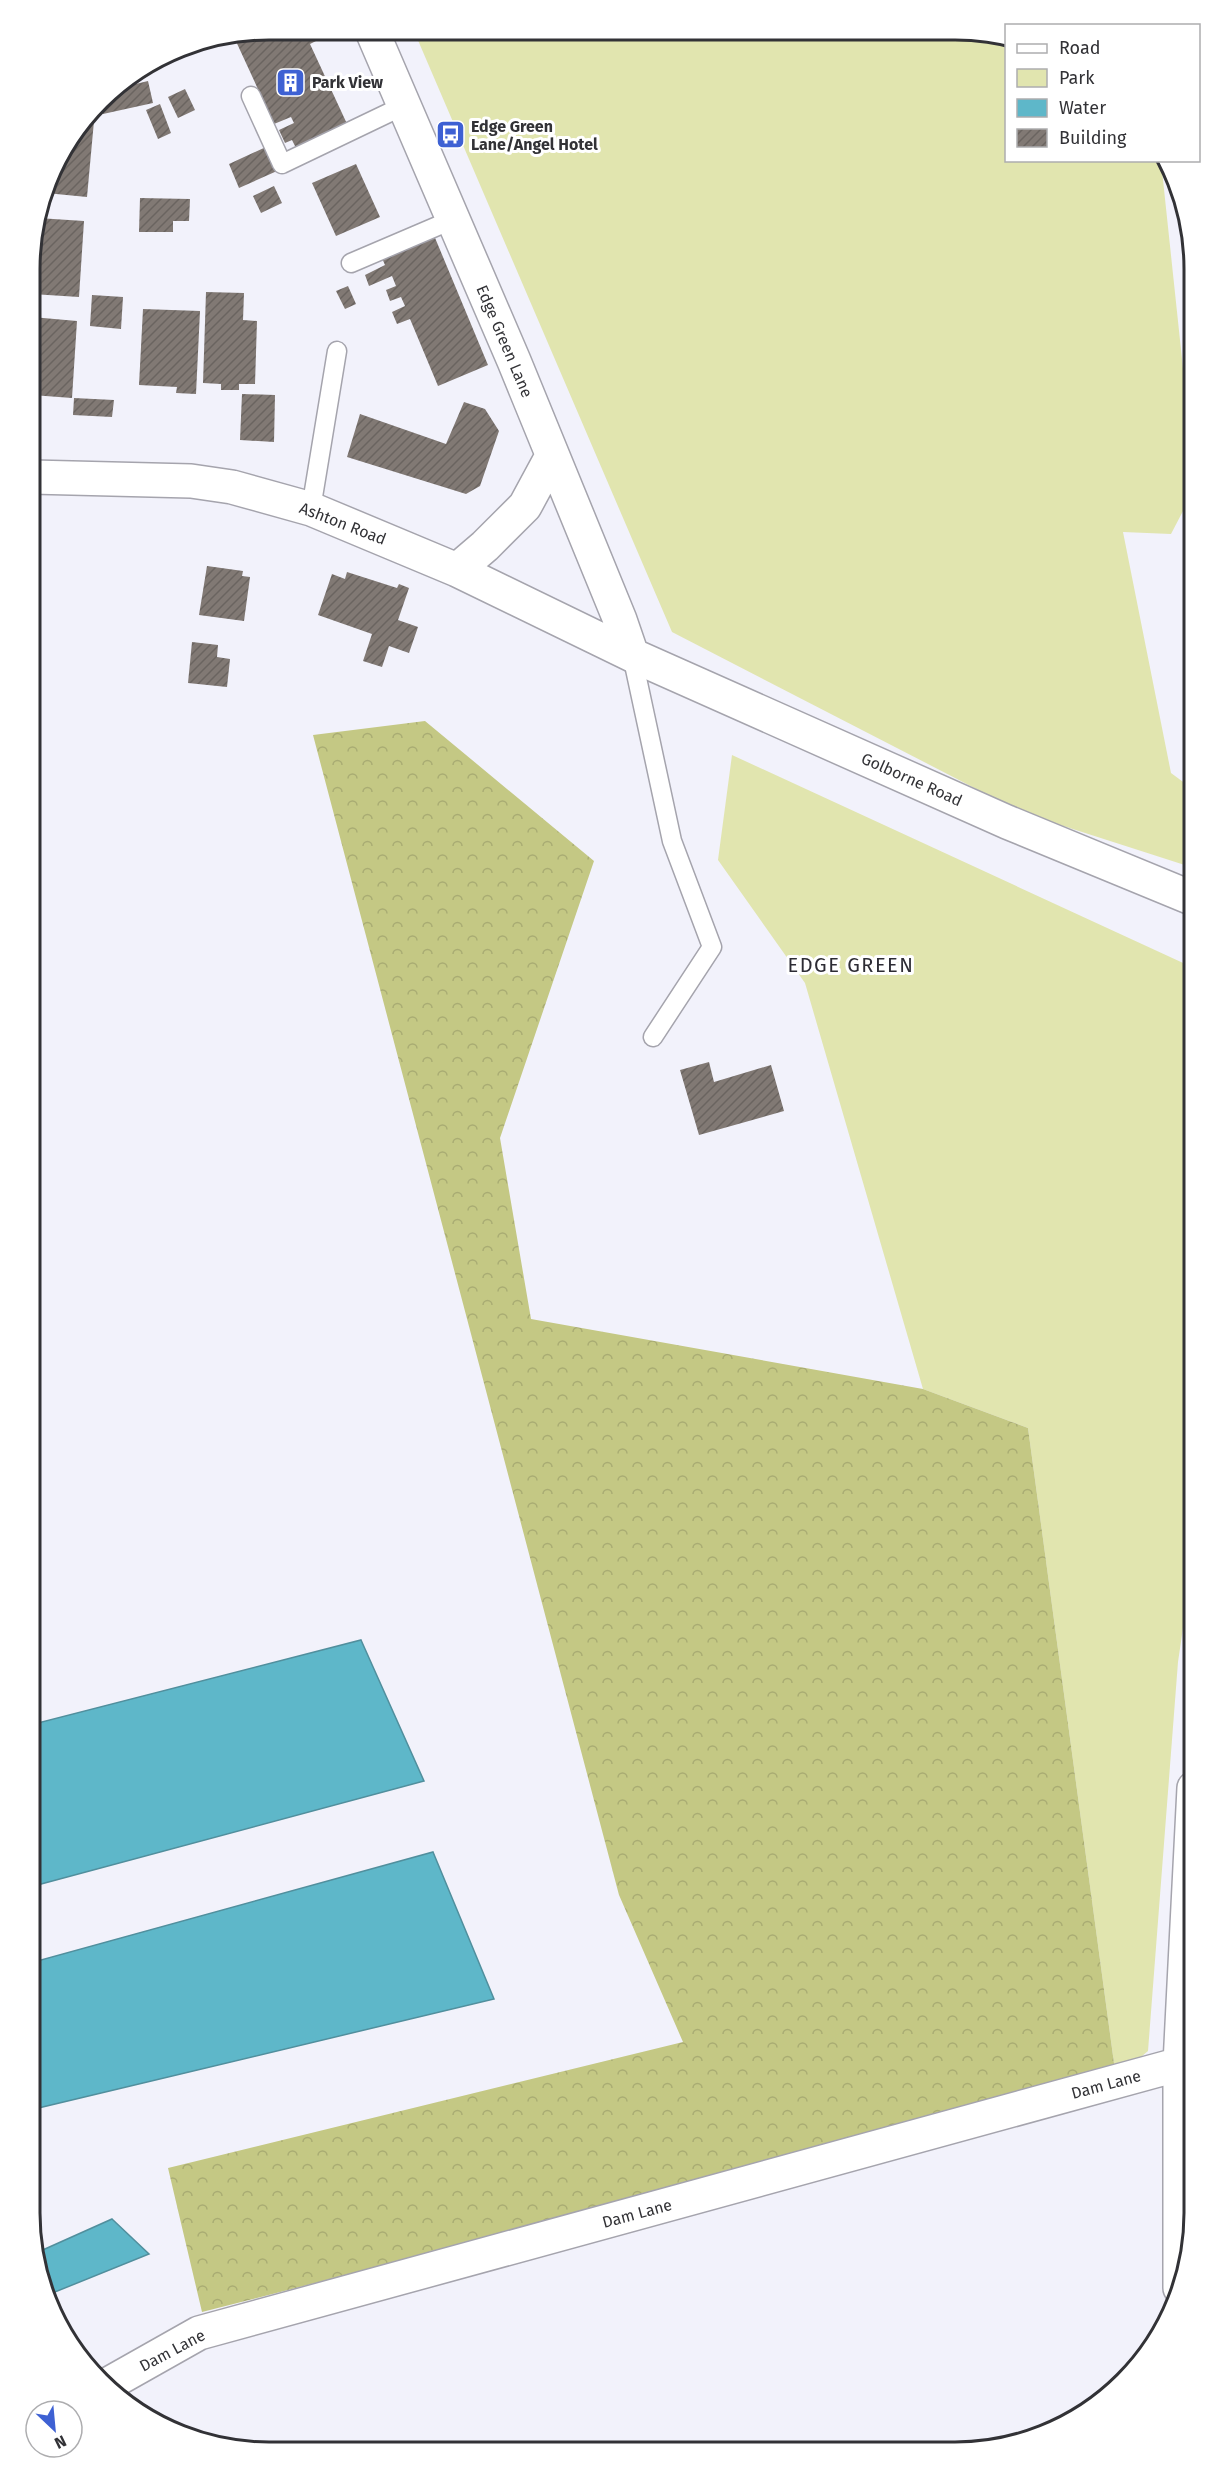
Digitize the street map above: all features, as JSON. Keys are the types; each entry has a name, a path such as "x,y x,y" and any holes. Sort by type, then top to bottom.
{"street":[{"name":"Edge Green Lane","path":"376,40 454,219 620,620 632,655"},
{"path":"458,570 525,506 552,456"},
{"name":"Ashton Road","path":"40,477 190,481 232,487 311,509 458,570 632,655"},
{"name":"Golborne Road","path":"632,655 1007,822 1184,895"},
{"path":"1180,2253 1180,2064 1184,1985"},
{"name":"Dam Lane","path":"113,2381 199,2333 1180,2064"}],"lane":[{"path":"251,96 282,164 403,106"},
{"path":"351,263 454,219"},
{"path":"311,509 337,351"},
{"path":"632,655 672,841 712,947 653,1037"}],"green space":[{"path":"418,40 955,40 985,42 1005,46 1005,162 1157,162 1162,173 1184,378 1184,509 1171,534 1123,532 1171,773 1184,783 1184,865 1023,813 672,632"},
{"path":"425,721 594,861 500,1138 531,1319 923,1389 1028,1428 1116,2078 202,2312 168,2168 683,2042 619,1895 313,735"},
{"path":"732,755 1184,963 1184,1621 1178,1662 1148,2051 1116,2078 1028,1428 923,1389 805,983 718,860"}],"water":[{"path":"361,1640 424,1781 40,1884 40,1722"},
{"path":"433,1852 494,1999 40,2108 40,1960"},
{"path":"112,2219 149,2254 55,2292 43,2250"}],"building":[{"path":"315,40 310,44 348,126 297,150 292,140 285,143 279,130 294,123 291,117 274,124 237,43"},
{"path":"148,81 153,103 103,114 107,107 135,84"},
{"path":"185,89 195,110 178,118 168,97"},
{"path":"160,104 171,133 158,139 146,110"},
{"path":"94,122 87,197 54,194 71,155"},
{"path":"266,147 277,171 239,188 229,164"},
{"path":"356,164 380,217 336,236 312,183"},
{"path":"274,186 282,203 261,213 253,196"},
{"path":"140,198 190,199 189,221 173,221 173,232 139,232"},
{"path":"46,219 84,221 79,297 40,295 42,239"},
{"path":"433,233 488,365 438,386 410,319 397,324 392,312 405,306 401,297 390,301 386,290 396,286 392,276 369,286 365,275 385,265 381,256"},
{"path":"348,286 356,304 345,309 336,291"},
{"path":"206,292 244,293 243,320 257,321 255,384 239,384 239,390 221,390 221,384 203,383"},
{"path":"92,295 123,297 121,329 90,326"},
{"path":"143,309 200,311 196,394 176,393 177,387 139,385"},
{"path":"40,318 77,321 72,398 40,396"},
{"path":"242,394 275,395 274,442 240,440"},
{"path":"74,398 114,400 112,417 73,415"},
{"path":"464,402 485,409 499,431 480,486 466,494 347,457 360,414 446,444"},
{"path":"207,566 243,571 242,576 250,577 244,621 199,615"},
{"path":"347,572 397,588 399,584 409,588 398,620 418,627 409,653 389,646 382,667 363,661 372,634 318,615 332,574 345,579"},
{"path":"192,642 218,645 217,657 230,659 227,687 188,683"},
{"path":"709,1062 714,1082 771,1065 784,1111 699,1135 680,1070"}],"place":[{"name":"Park View","path":"291,82"},
{"name":"Edge Green Lane/Angel Hotel","path":"450,135"}],"district":[{"name":"EDGE GREEN","path":"851,965"}]}
